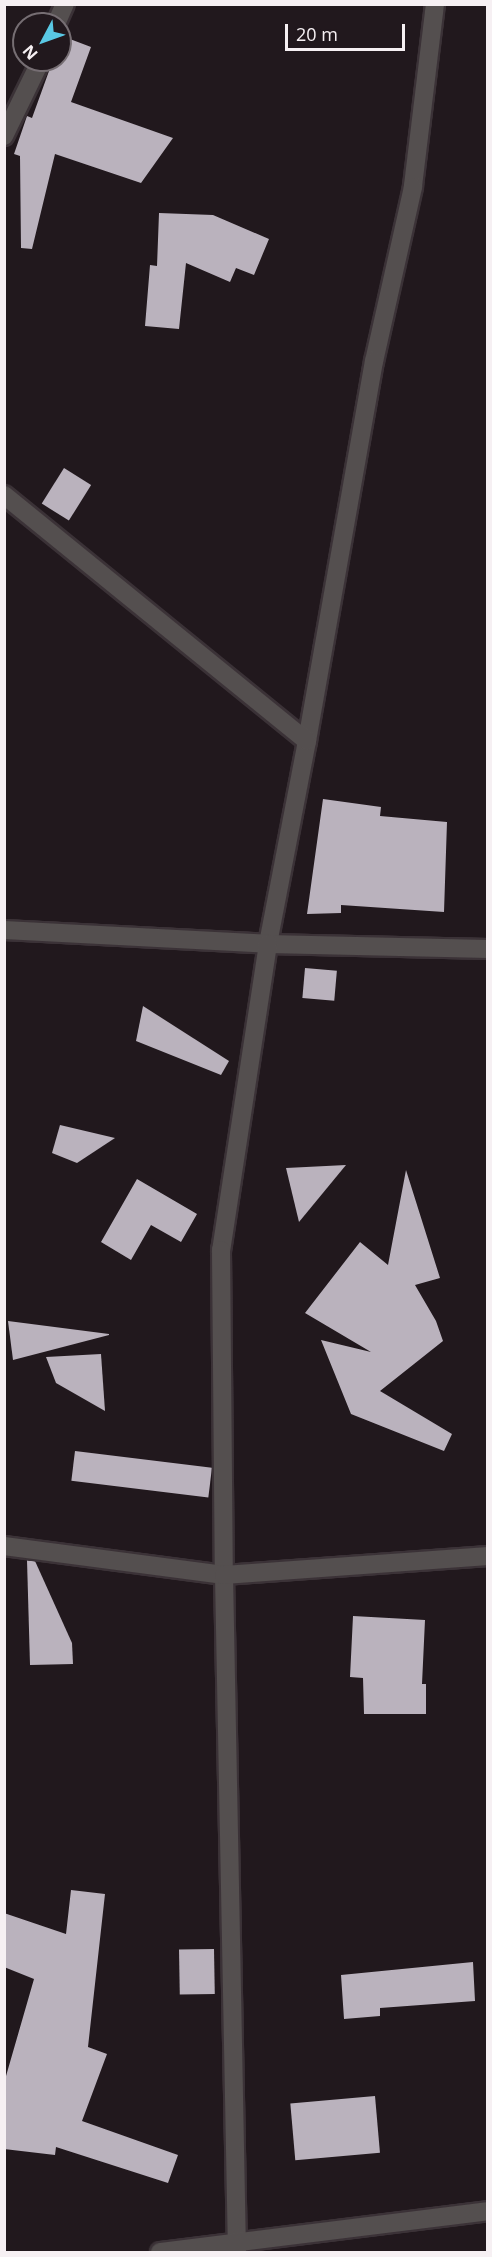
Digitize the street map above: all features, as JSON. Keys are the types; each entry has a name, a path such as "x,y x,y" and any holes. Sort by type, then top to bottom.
{"street":[{"path":"238,2247 224,1575 221,1250 268,944 307,741 374,361 413,187 435,4"},
{"path":"4,136 35,72"},
{"path":"4,495 307,741"},
{"path":"4,930 268,944 488,950"},
{"path":"4,1546 224,1575 488,1556"},
{"path":"160,2253 238,2247 488,2211"}],"building":[{"path":"72,40 91,47 71,102 173,138 141,183 55,154 32,249 21,248 20,156 14,154 27,116 32,118 49,72 72,72"},
{"path":"159,213 213,215 269,239 254,275 236,268 230,282 186,263 179,329 145,326 150,265 157,266"},
{"path":"64,468 91,485 69,521 42,504"},
{"path":"323,799 381,807 380,816 447,822 444,912 341,905 341,913 307,914"},
{"path":"305,968 337,971 334,1001 302,998"},
{"path":"143,1006 229,1061 221,1075 136,1041"},
{"path":"60,1125 115,1138 77,1163 52,1153"},
{"path":"346,1165 299,1222 286,1168"},
{"path":"406,1170 440,1278 415,1285 436,1321 443,1341 380,1391 452,1434 444,1451 351,1414 321,1340 371,1352 305,1313 360,1242 388,1265"},
{"path":"137,1179 197,1214 181,1242 151,1225 131,1260 101,1242"},
{"path":"8,1321 109,1334 109,1335 13,1360"},
{"path":"101,1354 105,1411 56,1383 46,1357"},
{"path":"75,1451 212,1468 208,1498 71,1481"},
{"path":"27,1560 35,1561 72,1643 73,1664 30,1665"},
{"path":"353,1616 425,1620 422,1684 426,1684 426,1714 364,1714 363,1678 350,1677"},
{"path":"71,1890 105,1894 88,2047 107,2054 82,2121 178,2155 168,2183 56,2147 55,2155 4,2149 4,2083 34,1979 4,1967 4,1913 66,1934"},
{"path":"214,1949 215,1994 180,1995 179,1950"},
{"path":"473,1962 475,2001 380,2008 380,2016 344,2019 341,1975"},
{"path":"375,2096 380,2153 295,2160 290,2103"}]}
